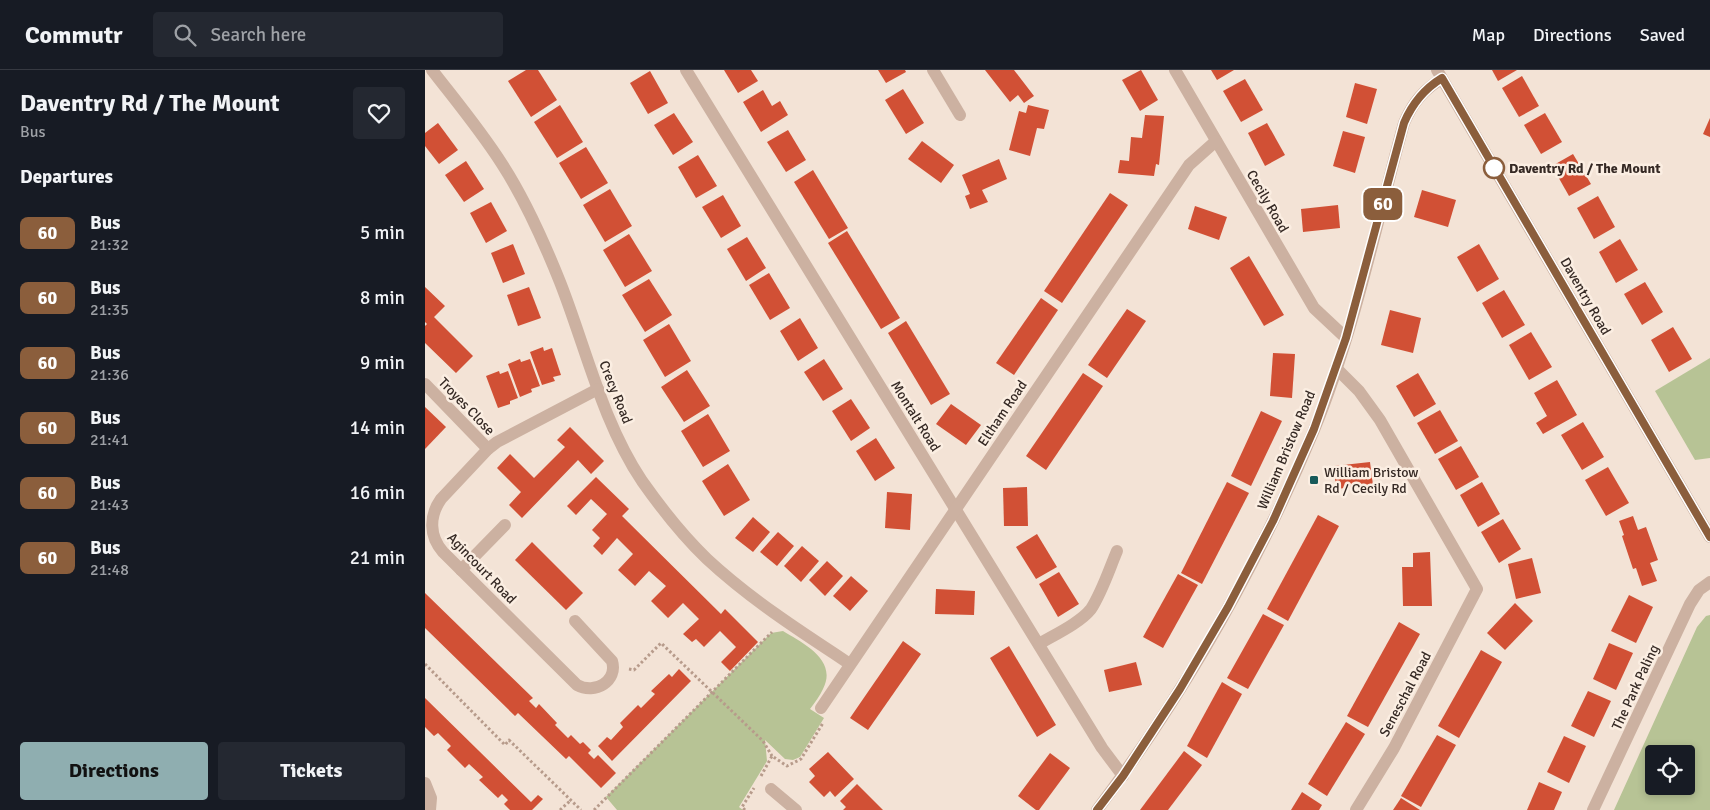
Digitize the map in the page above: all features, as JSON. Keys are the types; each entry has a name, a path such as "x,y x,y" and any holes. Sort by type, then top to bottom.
{"street":[{"name":"Crecy Road","path":"432,70 503,164 535,223 561,284 598,389 618,437 641,480 672,522 707,559 746,592 850,664"},
{"name":"Montalt Road","path":"686,70 1102,748 1123,776"},
{"path":"933,70 960,115"},
{"name":"Cecily Road","path":"1175,70 1314,308 1346,338"},
{"name":"William Bristow Road","path":"1097,810 1123,776 1180,689 1228,607 1273,521 1311,438 1346,338 1404,123 1413,104 1439,74"},
{"name":"Daventry Road","path":"1439,74 1710,537"},
{"name":"Eltham Road","path":"821,708 1189,165 1216,141"},
{"name":"Seneschal Road","path":"1336,368 1359,391 1380,420 1477,589 1394,748 1356,810"},
{"name":"Troyes Close","path":"425,384 488,449"},
{"name":"Agincourt Road","path":"598,389 516,432 488,449 441,499 432,520 433,535 438,546 577,685 584,689 596,689 611,677 614,666"},
{"path":"1699,518 1710,510"},
{"path":"461,570 505,525"},
{"path":"1039,644 1081,618 1090,610 1099,594 1117,551"},
{"name":"The Park Paling","path":"1593,810 1690,604 1699,590 1710,582"},
{"path":"575,621 609,655 614,666"},
{"path":"425,783 431,798 430,810"},
{"path":"771,790 796,810"}],"path":[{"path":"595,810 785,620"},
{"path":"614,666 634,670 661,643 763,741 772,756 787,766 801,759 827,716 821,708"},
{"path":"425,664 505,745 509,740 581,810"},
{"path":"761,778 772,756"},
{"path":"745,810 742,808 756,785"},
{"path":"560,810 571,800"}],"green space":[{"path":"1710,358 1710,458 1695,460 1655,391"},
{"path":"1710,615 1710,810 1614,810 1697,627 1706,616"},
{"path":"783,631 800,641 816,654 826,669 823,689 810,709 824,718 800,757 793,760 785,759 765,740 767,761 739,807 743,810 617,810 606,797 771,633"}],"building":[{"path":"526,70 538,70 557,100 531,117 508,81"},
{"path":"724,70 751,70 758,81 738,93"},
{"path":"878,70 905,70 906,72 886,83"},
{"path":"985,70 1014,70 1034,96 1024,103 1018,95 1010,102"},
{"path":"1141,70 1158,100 1140,111 1122,80"},
{"path":"1211,70 1234,70 1217,80"},
{"path":"1492,70 1517,70 1498,81"},
{"path":"650,71 668,103 648,114 630,83"},
{"path":"1522,76 1539,106 1519,117 1502,88"},
{"path":"1245,79 1263,110 1241,122 1223,91"},
{"path":"1355,83 1377,89 1367,124 1346,117"},
{"path":"903,89 924,123 906,134 885,100"},
{"path":"763,90 772,106 780,101 788,115 761,132 743,102"},
{"path":"560,105 583,142 557,158 534,122"},
{"path":"1028,105 1049,110 1044,129 1037,128 1030,156 1009,150 1019,111 1026,113"},
{"path":"674,113 693,142 673,155 654,125"},
{"path":"1545,113 1562,142 1541,154 1524,125"},
{"path":"1145,115 1164,116 1159,165 1156,164 1154,176 1118,173 1120,160 1129,161 1131,137 1142,138"},
{"path":"1710,118 1710,137 1703,134"},
{"path":"438,123 458,150 439,164 425,146 425,133"},
{"path":"1267,123 1285,155 1265,166 1248,133"},
{"path":"788,130 806,160 786,172 767,142"},
{"path":"1343,131 1365,137 1355,173 1333,166"},
{"path":"922,141 954,165 941,183 908,159"},
{"path":"586,147 608,183 581,199 559,163"},
{"path":"1573,154 1591,184 1569,196 1552,166"},
{"path":"698,155 717,186 696,198 678,167"},
{"path":"999,159 1007,179 982,190 988,202 970,209 965,196 970,194 962,175"},
{"path":"466,161 484,189 464,202 445,175"},
{"path":"813,170 848,228 829,239 794,182"},
{"path":"610,189 632,226 605,242 583,205"},
{"path":"1422,190 1456,200 1448,227 1414,217"},
{"path":"1110,193 1128,205 1062,303 1044,291"},
{"path":"723,195 741,226 721,238 702,207"},
{"path":"1598,196 1615,227 1594,239 1577,208"},
{"path":"491,202 507,231 486,243 470,213"},
{"path":"1338,205 1340,228 1303,232 1301,209"},
{"path":"1195,206 1227,217 1219,240 1188,229"},
{"path":"847,231 900,318 881,329 828,243"},
{"path":"629,234 652,271 625,287 603,250"},
{"path":"747,237 766,268 746,281 727,249"},
{"path":"1620,239 1638,270 1616,283 1599,252"},
{"path":"513,244 525,274 503,283 491,253"},
{"path":"1479,244 1499,279 1477,292 1457,257"},
{"path":"1249,256 1284,315 1264,326 1230,268"},
{"path":"769,273 790,308 770,320 749,285"},
{"path":"649,279 672,315 645,332 622,295"},
{"path":"1645,282 1663,312 1642,325 1624,294"},
{"path":"425,287 445,306 434,317 473,356 456,373 425,343 425,326 427,324 425,322"},
{"path":"529,287 541,318 518,326 507,295"},
{"path":"1504,290 1525,325 1502,338 1482,303"},
{"path":"1041,298 1058,310 1014,375 996,363"},
{"path":"1127,309 1146,321 1107,378 1088,365"},
{"path":"1390,310 1421,318 1413,353 1381,345"},
{"path":"800,318 818,348 798,361 780,331"},
{"path":"906,321 950,394 931,405 888,333"},
{"path":"669,324 691,361 665,377 643,340"},
{"path":"1673,327 1692,359 1669,372 1651,340"},
{"path":"1531,332 1552,367 1529,380 1509,345"},
{"path":"543,347 544,351 552,348 561,375 553,377 555,381 542,385 530,352"},
{"path":"1273,353 1295,354 1292,398 1270,396"},
{"path":"520,359 521,362 530,359 540,386 531,389 532,392 520,397 508,364"},
{"path":"824,359 843,389 823,401 804,372"},
{"path":"687,370 710,406 684,422 661,387"},
{"path":"499,371 500,374 508,371 518,398 510,401 510,404 498,408 486,376"},
{"path":"1083,373 1103,386 1046,470 1026,456"},
{"path":"1418,373 1436,404 1414,417 1396,386"},
{"path":"1557,380 1577,415 1543,434 1536,423 1547,416 1534,393"},
{"path":"851,399 870,428 851,441 832,411"},
{"path":"951,404 981,425 966,445 936,424"},
{"path":"425,407 446,427 425,449"},
{"path":"1440,410 1458,441 1435,454 1417,423"},
{"path":"1261,411 1282,421 1251,486 1231,476"},
{"path":"708,414 730,451 703,467 681,431"},
{"path":"1583,422 1604,457 1582,470 1561,435"},
{"path":"570,427 604,461 591,474 578,460 522,518 509,505 521,492 497,468 510,454 534,478 565,447 557,440"},
{"path":"876,438 895,468 875,481 856,451"},
{"path":"1461,446 1479,477 1456,490 1438,459"},
{"path":"1370,462 1373,485 1336,489 1334,466"},
{"path":"728,464 750,500 724,516 702,481"},
{"path":"1608,467 1629,503 1606,516 1585,480"},
{"path":"596,477 629,509 622,516 721,614 725,609 758,642 730,671 721,662 736,647 720,631 704,647 696,639 692,642 683,634 699,619 683,603 668,618 651,601 666,586 649,571 635,586 618,570 633,554 617,538 602,555 593,546 600,538 592,530 607,514 591,499 576,515 567,506"},
{"path":"1227,482 1249,493 1202,584 1181,573"},
{"path":"1482,482 1500,514 1478,527 1460,495"},
{"path":"1027,487 1028,526 1004,526 1003,488"},
{"path":"887,492 912,494 910,530 885,528"},
{"path":"1318,515 1339,526 1288,621 1267,609"},
{"path":"1633,516 1638,530 1646,527 1658,560 1650,563 1657,581 1642,586 1636,568 1633,569 1619,521"},
{"path":"753,517 770,532 753,552 735,538"},
{"path":"1503,519 1521,549 1499,563 1481,532"},
{"path":"778,532 794,546 777,566 760,552"},
{"path":"1037,534 1057,567 1036,579 1016,547"},
{"path":"532,542 583,593 566,610 515,560"},
{"path":"802,546 819,561 801,582 784,566"},
{"path":"1430,552 1432,606 1403,606 1402,567 1413,567 1413,553"},
{"path":"1532,558 1541,593 1516,599 1508,564"},
{"path":"827,561 843,576 825,596 809,580"},
{"path":"1059,572 1079,604 1058,617 1039,584"},
{"path":"1178,574 1198,585 1163,648 1143,637"},
{"path":"851,576 868,591 850,611 833,596"},
{"path":"936,589 975,591 974,615 935,614"},
{"path":"425,593 533,698 529,701 536,708 539,704 568,738 571,735 580,744 583,742 591,750 588,753 594,759 598,755 616,773 601,788 569,756 566,759 518,713 515,716 425,628"},
{"path":"1629,595 1653,607 1636,643 1611,631"},
{"path":"1515,603 1533,621 1505,650 1487,633"},
{"path":"1263,614 1284,625 1248,689 1227,678"},
{"path":"1399,622 1420,634 1368,727 1347,716"},
{"path":"903,641 921,654 868,730 850,718"},
{"path":"1609,643 1633,653 1616,690 1593,679"},
{"path":"1009,646 1056,725 1037,737 990,658"},
{"path":"1481,650 1502,662 1459,738 1438,726"},
{"path":"1136,662 1142,685 1109,692 1104,670"},
{"path":"679,669 691,681 612,761 598,746 607,737 611,740 623,727 620,723 638,705 641,708 655,694 651,691 669,674 672,677"},
{"path":"1222,682 1242,694 1207,758 1187,746"},
{"path":"1588,691 1611,701 1594,737 1571,726"},
{"path":"425,698 531,802 538,795 543,799 532,810 510,810 504,804 508,800 502,794 498,798 479,780 483,777 469,764 465,768 447,750 451,746 438,733 434,736 425,727"},
{"path":"1346,722 1365,734 1327,796 1308,784"},
{"path":"1437,735 1456,745 1421,807 1401,796"},
{"path":"1564,736 1586,746 1569,783 1547,772"},
{"path":"1184,751 1202,765 1168,810 1140,810"},
{"path":"828,752 854,779 835,797 830,791 824,797 809,782 815,776 809,769"},
{"path":"1050,753 1070,768 1039,810 1036,810 1018,796"},
{"path":"1539,782 1562,792 1554,810 1527,810"},
{"path":"857,784 883,810 843,810 846,807 840,801"},
{"path":"1302,792 1322,805 1319,810 1291,810"},
{"path":"1401,798 1420,810 1393,810"}],"bus line":[{"name":"60","path":"1097,810 1123,776 1180,689 1228,607 1273,521 1314,429 1346,338 1404,123 1413,104 1428,88 1442,78 1710,537"}],"place":[{"name":"Daventry Rd / The Mount","path":"1494,168"},
{"name":"William Bristow Rd / Cecily Rd","path":"1314,480"}]}
